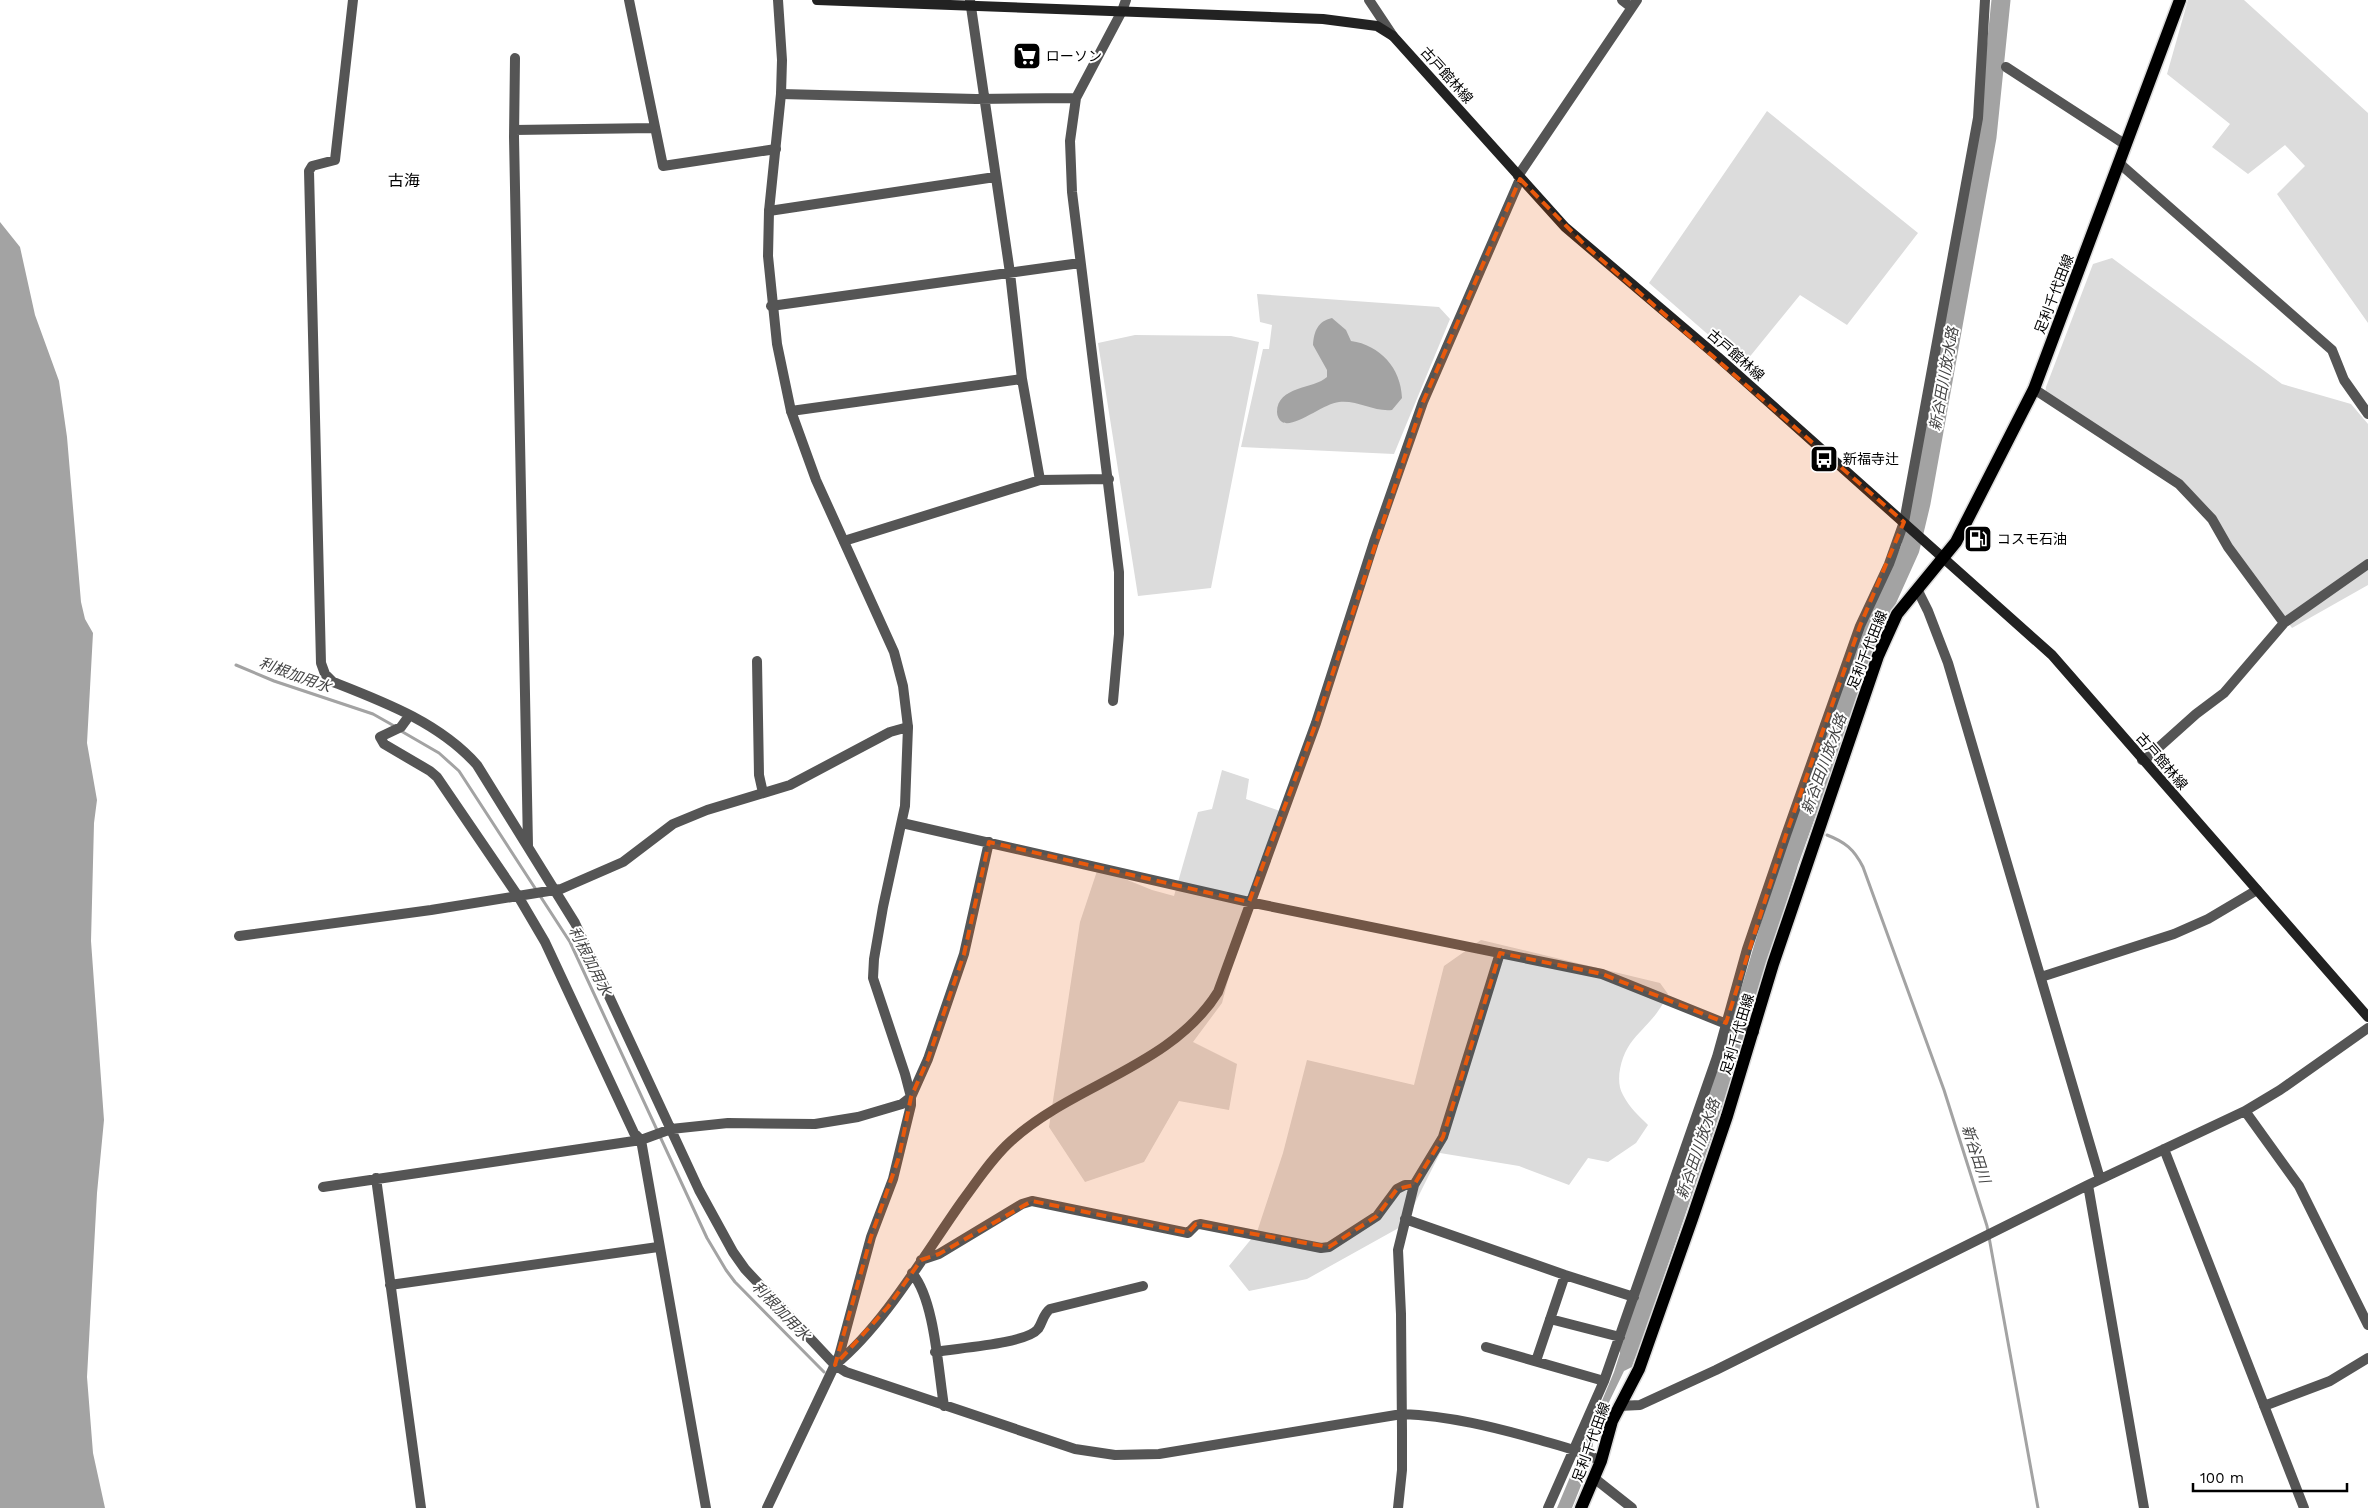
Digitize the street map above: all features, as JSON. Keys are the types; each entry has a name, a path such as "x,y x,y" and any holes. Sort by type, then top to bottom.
{"main road":[{"name":"古戸館林線","path":"817,0 971,3 1323,19 1377,26 1393,36 1519,178 1588,248 1718,357 2052,655 2368,1017"},
{"name":"足利千代田線","path":"1582,1508 1594,1478 1612,1421 1639,1369 1692,1219 1749,1031 1878,656 1897,614 1956,542 2034,389 2180,0"}],"street":[{"path":"353,0 337,153 335,160 312,166 309,171 321,663 325,674 333,682 429,724 466,751 477,765 583,939 663,1132 699,1190 733,1252 745,1269 835,1365 852,1375 1075,1449 1130,1456 1159,1454 1402,1414 1432,1415 1474,1422 1599,1459"},
{"path":"629,0 663,166 776,149"},
{"path":"778,0 782,60 781,94 769,211 768,256 771,306 791,411 816,480 894,652 903,686 908,727 908,778 902,823 883,907 874,959 873,978 911,1097"},
{"path":"1113,701 1119,634 1119,572 1109,478 1080,264 1072,192 1070,141 1076,98 1126,0"},
{"path":"1369,0 1393,36"},
{"path":"835,1365 882,1314 987,1167 1010,1142 1042,1116 1087,1092 1178,1038 1206,1012 1218,992 1249,902 1316,723 1374,542 1423,402 1519,178 1634,4 1622,0"},
{"path":"1548,1508 1577,1451 1620,1337 1728,1024 1746,949 1811,762 1860,626 1906,523 1978,118 1985,0"},
{"path":"971,3 1010,273 1022,379 1040,480"},
{"path":"515,58 514,130 528,847"},
{"path":"2006,67 2126,146"},
{"path":"781,94 984,99 1076,98"},
{"path":"514,130 655,128"},
{"path":"2119,163 2332,350 2344,380 2368,414"},
{"path":"769,211 995,177"},
{"path":"771,306 1080,264"},
{"path":"791,411 1022,379"},
{"path":"2034,389 2179,484 2212,519 2228,547 2284,623"},
{"path":"844,541 1040,480 1109,478"},
{"path":"2142,760 2224,693 2284,623 2368,564"},
{"path":"1917,589 1928,610 1948,663 2100,1179"},
{"path":"756,661 759,775 763,793"},
{"path":"409,716 401,727 380,736 384,744 387,748 430,771 437,777 518,896 545,942 634,1133 641,1140 658,1246 706,1508"},
{"path":"239,936 430,910 561,889 623,862 673,824 707,810 790,785 890,732 908,727"},
{"path":"902,823 1249,902 1602,974 1749,1031"},
{"path":"767,1508 835,1365 871,1237 895,1171 911,1097 928,1059 964,954 989,842"},
{"path":"2041,976 2174,934 2208,919 2257,890"},
{"path":"1398,1508 1402,1470 1402,1414 1398,1250 1414,1185 1444,1138 1500,953"},
{"path":"1619,1406 1640,1404 1716,1370 2100,1179 2245,1111 2280,1090 2368,1028"},
{"path":"323,1188 376,1178 641,1140 663,1132 728,1122 815,1124 858,1117 902,1104 911,1097"},
{"path":"2245,1111 2299,1186 2368,1325"},
{"path":"2164,1149 2304,1508"},
{"path":"376,1178 422,1508"},
{"path":"921,1260 939,1254 1022,1204 1032,1201 1188,1233 1196,1225 1200,1224 1321,1248 1329,1247 1377,1216 1397,1189 1405,1185 1414,1185"},
{"path":"2088,1185 2144,1508"},
{"path":"1405,1219 1565,1275 1634,1296"},
{"path":"390,1285 658,1246"},
{"path":"912,1273 919,1282 928,1305 944,1406"},
{"path":"1536,1360 1565,1275"},
{"path":"936,1352 1024,1339 1038,1329 1046,1312 1050,1309 1143,1286"},
{"path":"1550,1319 1620,1337"},
{"path":"1486,1347 1604,1381"},
{"path":"2264,1406 2330,1382 2368,1358"},
{"path":"1594,1478 1632,1508"}],"highlighted area":[{"path":"1520,179 1588,248 1904,522 1860,626 1786,835 1726,1023 1602,974 1500,953 1443,1137 1414,1185 1397,1189 1377,1216 1329,1247 1196,1224 1188,1233 1032,1201 939,1254 921,1260 888,1307 835,1365 871,1237 899,1157 911,1097 928,1059 964,954 989,842 1249,902 1316,723 1423,402"}],"shaded area":[{"path":"2188,0 2244,0 2368,113 2368,323 2277,194 2305,166 2285,145 2248,174 2212,147 2230,124 2167,74"},
{"path":"1767,111 1918,233 1847,325 1800,295 1743,365 1649,283"},
{"path":"0,222 20,247 35,315 59,381 67,437 81,602 85,619 93,633 87,743 97,800 94,823 91,941 104,1120 97,1193 87,1377 93,1453 105,1508 0,1508"},
{"path":"2112,258 2282,384 2351,404 2368,424 2368,585 2292,628 2217,528 2171,478 2045,396 2046,387 2093,264"},
{"path":"1257,294 1439,307 1450,319 1394,454 1241,447 1263,349 1269,349 1272,325 1260,322"},
{"path":"1332,318 1346,330 1351,341 1371,347 1387,360 1398,377 1402,398 1392,410 1339,402 1333,403 1294,422 1282,422 1278,418 1277,412 1283,397 1327,377 1327,370 1313,345 1314,335 1320,324"},
{"path":"1135,335 1231,336 1259,342 1211,588 1138,596 1098,343"},
{"path":"1222,770 1249,779 1246,799 1280,811 1253,886 1222,1003 1193,1042 1237,1064 1229,1110 1179,1101 1144,1162 1085,1182 1049,1127 1080,922 1098,868 1152,890 1174,896 1198,812 1212,809"},
{"path":"1481,940 1660,983 1668,994 1656,1014 1629,1045 1619,1074 1620,1089 1625,1099 1648,1125 1636,1143 1608,1162 1588,1158 1569,1185 1519,1166 1440,1153 1404,1225 1307,1279 1249,1291 1229,1266 1257,1232 1283,1153 1307,1060 1414,1085 1444,966"},
{"path":"1630,1322 1645,1329 1632,1367 1624,1371 1595,1431 1590,1463 1572,1508 1557,1508 1614,1372"}],"waterway":[{"name":"新谷田川放水路","path":"1629,1350 1742,1019 1789,862 1869,640 1910,549 1921,503 1987,137 2001,0"},
{"name":"利根加用水","path":"236,665 274,681 373,714 396,727"},
{"name":"利根加用水","path":"401,731 439,753 459,771 570,942 707,1238 726,1270 735,1282 824,1372"},
{"name":"新谷田川","path":"1827,835 1839,840 1848,847 1856,855 1863,867 1944,1090 1987,1226 2038,1508"}],"place":[{"name":"ローソン","path":"1027,56"},
{"name":"新福寺辻","path":"1824,459"},
{"name":"コスモ石油","path":"1978,539"}],"district":[{"name":"古海","path":"404,180"}]}
